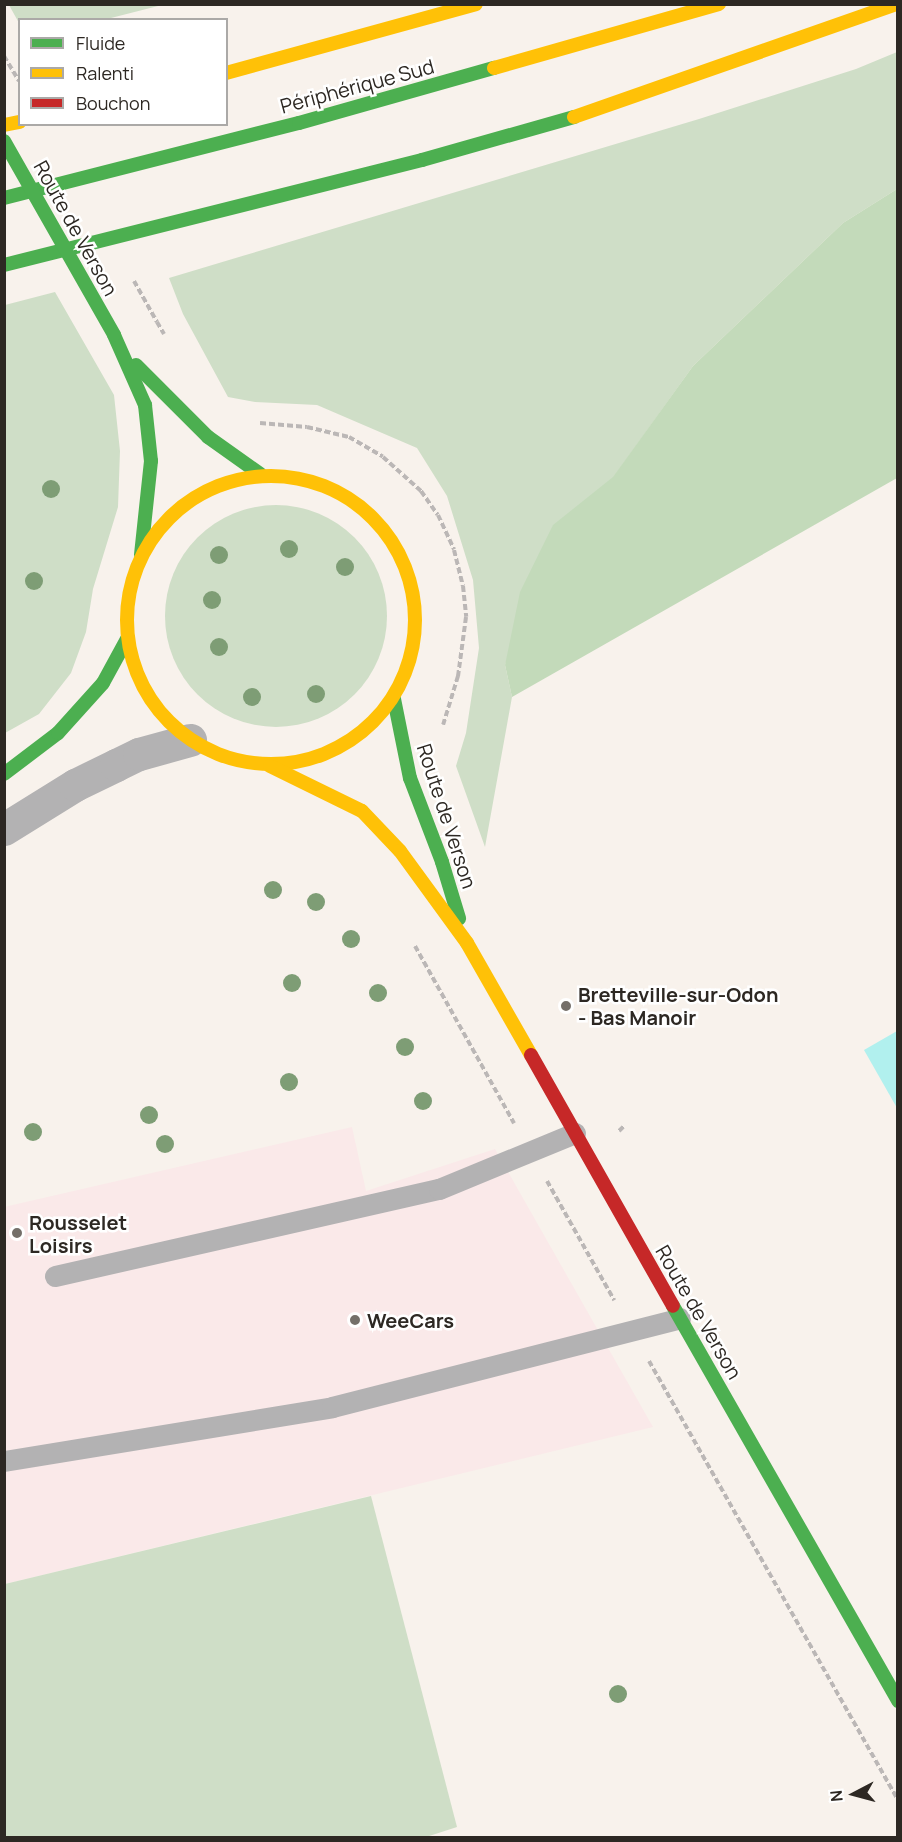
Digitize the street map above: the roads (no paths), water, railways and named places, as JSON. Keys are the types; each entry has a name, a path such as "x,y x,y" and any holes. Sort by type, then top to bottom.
{"main road":[{"path":"228,72 476,4"},
{"name":"Périphérique Sud","path":"4,198 299,123 719,4"},
{"path":"4,265 422,160 590,113 897,4"},
{"name":"Route de Verson","path":"4,141 123,350"},
{"path":"123,350 167,398 208,437 260,474"},
{"path":"123,350 144,405 151,461 141,556 128,597 127,639 138,678 159,713 190,740 228,759 270,766 318,758 361,735 394,699 414,649 415,596 396,545 361,505 314,480 260,474 212,487 171,515 141,556"},
{"path":"4,774 58,733 103,684 127,639"},
{"name":"Route de Verson","path":"394,699 410,778 442,862 467,943"},
{"name":"Route de Verson","path":"270,766 362,811 400,851 467,943 897,1701"}],"street":[{"path":"4,829 75,785 116,765 139,754 190,740"}],"lane":[{"path":"55,1276 439,1190 575,1133"},
{"path":"4,1461 332,1407 680,1318"}],"water":[{"path":"897,1031 897,1108 864,1050"}],"place":[{"name":"Bretteville-sur-Odon - Bas Manoir","path":"566,1006"},
{"name":"Rousselet Loisirs","path":"17,1233"},
{"name":"WeeCars","path":"355,1320"}]}
